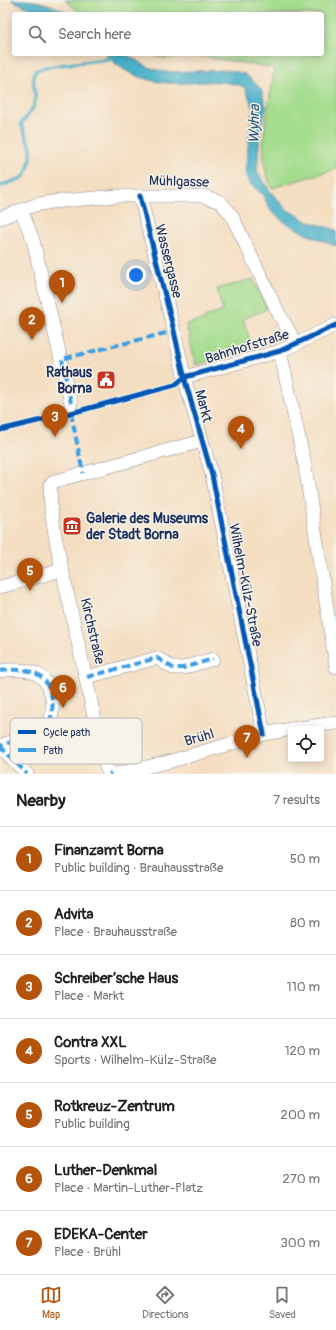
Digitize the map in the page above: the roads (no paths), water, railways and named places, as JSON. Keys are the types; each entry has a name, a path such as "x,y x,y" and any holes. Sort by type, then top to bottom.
{"street":[{"name":"Mühlgasse","path":"0,218 21,210 50,202 140,196 203,196 221,202 232,216 277,310 296,344"},
{"name":"Wassergasse","path":"140,196 174,331"},
{"path":"21,210 33,240 62,359 71,403"},
{"name":"Bahnhofstraße","path":"185,377 280,351 336,326"},
{"name":"Markt","path":"50,493 50,485 55,481 202,441 174,331"},
{"path":"280,351 305,466 336,667"},
{"name":"Wilhelm-Külz-Straße","path":"202,441 212,475 264,734"},
{"name":"Kirchstraße","path":"50,493 54,530 87,677 94,718"},
{"path":"0,587 62,570"},
{"path":"87,677 157,658 173,668 183,668 213,659"},
{"path":"0,671 21,671 37,674 46,682 50,693 53,715 52,718"},
{"name":"Brühl","path":"314,726 336,723"},
{"name":"Brühl","path":"112,774 168,762 264,734 288,730"},
{"path":"10,742 0,746 10,756"},
{"path":"17,764 27,774"},
{"name":"Kirchstraße","path":"105,764 107,770 112,774"}],"water":[{"path":"11,0 41,2 66,12 39,12"},
{"name":"Wyhra","path":"108,56 129,56 148,67 165,72 228,70 245,74 261,89 266,107 260,132 257,171 270,191 286,209 307,221 336,230 336,246 304,233 283,221 271,211 262,194 249,183 245,173 253,107 245,88 239,85 222,82 173,83 152,81 141,78 113,62"}],"waterway":[{"path":"0,186 22,178 26,174 31,158 31,148 21,124 31,111 35,102 33,79 35,71 45,67 114,58"}],"place":[{"name":"Finanzamt Borna","path":"62,303"},
{"name":"Advita","path":"32,340"},
{"name":"Rathaus Borna","path":"106,380"},
{"name":"Schreiber’sche Haus","path":"55,437"},
{"name":"Contra XXL","path":"241,449"},
{"name":"Galerie des Museums der Stadt Borna","path":"72,526"},
{"name":"Rotkreuz-Zentrum","path":"30,591"},
{"name":"Luther-Denkmal","path":"63,708"},
{"name":"EDEKA-Center","path":"247,758"}]}
